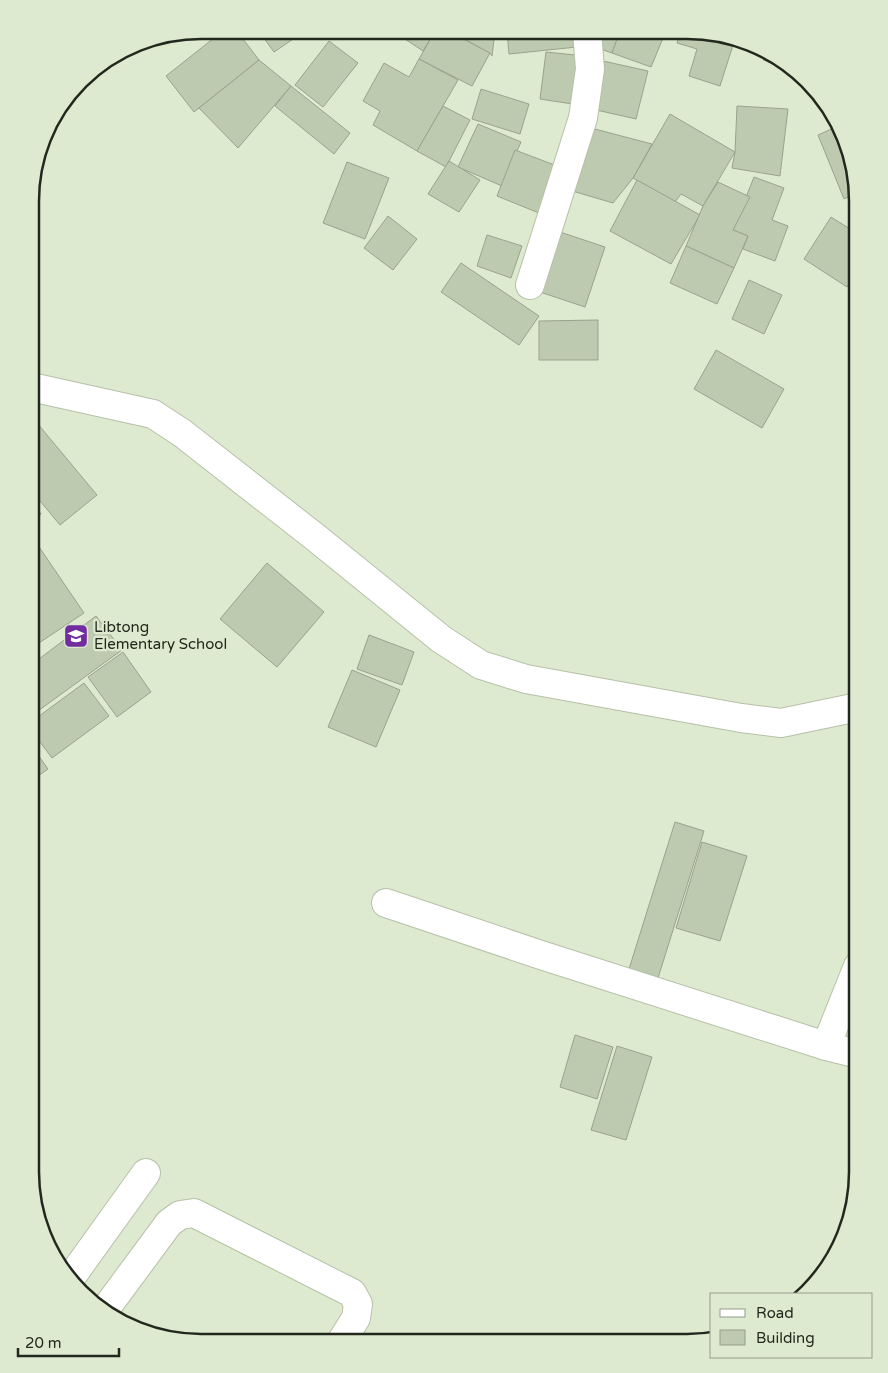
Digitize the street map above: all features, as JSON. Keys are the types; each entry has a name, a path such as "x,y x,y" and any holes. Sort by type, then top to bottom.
{"street":[{"path":"530,285 583,118 590,69 588,39"},
{"path":"39,389 153,414 190,439 441,639 481,665 526,680 741,718 781,723 849,709"},
{"path":"386,903 544,956 849,1052"},
{"path":"826,1046 849,988"},
{"path":"74,1273 146,1173"},
{"path":"108,1305 169,1223 180,1215 194,1213 352,1292 358,1304 356,1318 347,1334"}],"building":[{"path":"213,39 243,39 259,60 194,112 166,76"},
{"path":"265,39 293,39 274,52"},
{"path":"405,39 430,39 423,51"},
{"path":"430,39 464,39 490,53 472,86 419,59"},
{"path":"464,39 494,39 492,56 490,53"},
{"path":"508,39 576,39 577,47 509,54"},
{"path":"594,39 617,39 612,53 595,47"},
{"path":"617,39 663,39 651,67 612,53"},
{"path":"678,39 687,39 708,40 733,45 720,86 689,76 697,49 677,43"},
{"path":"329,41 358,63 323,107 295,85"},
{"path":"546,52 585,56 579,105 540,99"},
{"path":"764,58 775,64 763,60"},
{"path":"419,59 458,80 417,151 373,125 380,111 363,101 384,63 409,77"},
{"path":"259,60 291,86 238,148 199,108"},
{"path":"603,61 648,71 636,119 592,109"},
{"path":"291,86 350,133 334,154 275,106"},
{"path":"481,89 529,104 520,134 472,119"},
{"path":"443,106 470,120 446,167 417,151"},
{"path":"737,106 788,109 780,176 732,168 735,152"},
{"path":"670,114 735,152 703,206 681,194 675,202 633,178"},
{"path":"478,124 521,142 502,186 458,167"},
{"path":"587,127 652,144 633,178 613,203 569,190"},
{"path":"832,129 837,139 848,180 849,197 844,199 818,135"},
{"path":"515,150 557,166 539,213 497,196"},
{"path":"449,161 480,180 459,212 428,194"},
{"path":"347,162 389,178 365,239 323,223"},
{"path":"754,177 784,188 772,220 788,226 775,261 743,249 748,236 733,230"},
{"path":"637,180 700,215 671,264 610,231"},
{"path":"718,182 750,197 733,230 748,236 734,268 686,246 703,206"},
{"path":"388,216 417,239 393,270 364,248"},
{"path":"831,217 849,228 849,284 847,287 804,259"},
{"path":"560,232 605,247 585,307 540,292"},
{"path":"487,235 522,246 511,278 477,266"},
{"path":"686,246 734,268 717,304 670,283"},
{"path":"461,263 539,316 519,345 441,292"},
{"path":"749,280 782,295 764,334 732,319"},
{"path":"598,320 598,360 539,360 539,321"},
{"path":"716,350 784,389 762,428 694,389"},
{"path":"39,425 97,495 60,525 39,500"},
{"path":"39,547 84,613 39,643"},
{"path":"267,563 324,612 277,667 220,619"},
{"path":"96,616 122,650 39,710 39,659"},
{"path":"369,635 414,652 402,685 357,669"},
{"path":"123,652 151,692 117,717 88,677"},
{"path":"352,670 400,690 376,747 328,727"},
{"path":"84,683 109,716 52,758 39,741 39,716"},
{"path":"39,756 48,769 39,775"},
{"path":"675,822 704,831 658,978 629,969"},
{"path":"702,842 747,856 720,941 676,928"},
{"path":"575,1035 613,1047 597,1099 560,1087"},
{"path":"617,1046 652,1057 626,1140 591,1130"}],"place":[{"name":"Libtong Elementary School","path":"76,636"}]}
